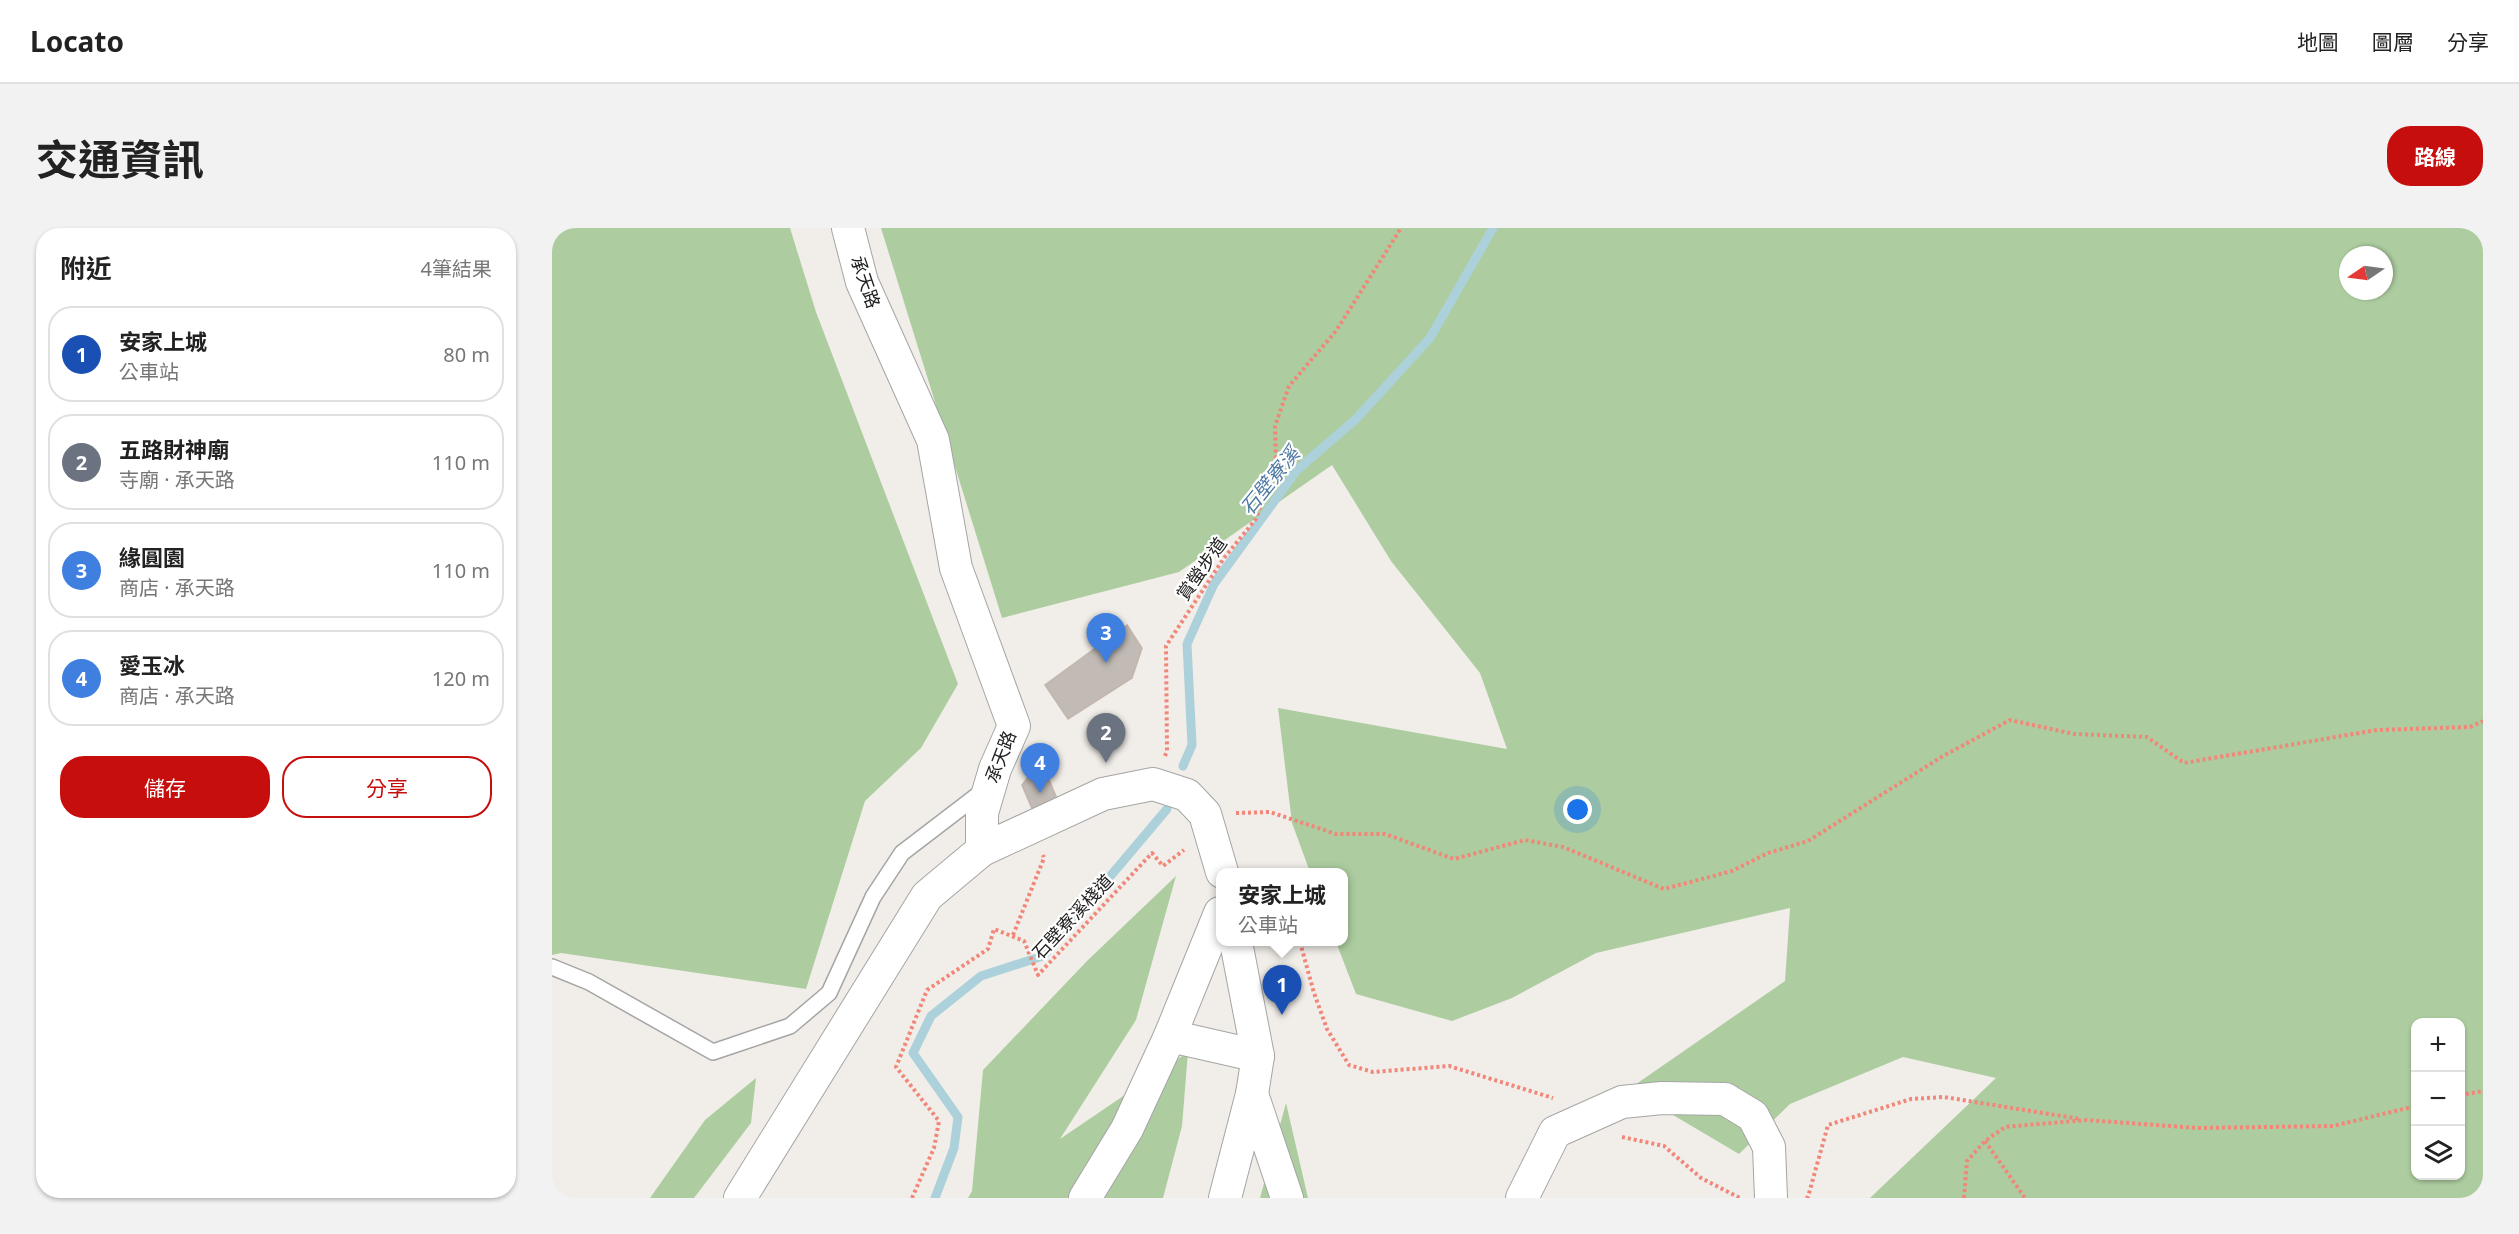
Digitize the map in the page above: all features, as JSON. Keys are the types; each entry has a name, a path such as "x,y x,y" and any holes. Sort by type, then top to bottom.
{"street":[{"name":"承天路","path":"848,228 862,282 933,440 956,568 1014,726 989,786 982,813 982,850"},
{"path":"740,1198 927,896 982,850 1103,794 1154,784 1187,795 1205,814 1221,868"},
{"path":"1085,1198 1127,1129 1170,1036 1216,925"},
{"path":"1225,1198 1252,1094 1258,1056 1237,946"},
{"path":"1170,1036 1258,1056"},
{"path":"1252,1094 1287,1198"},
{"path":"1522,1198 1555,1132 1622,1102 1662,1098 1725,1098 1753,1116 1769,1147 1771,1198"}],"lane":[{"path":"552,967 589,982 712,1053 790,1026 829,993 873,897 902,853 989,786"}],"path":[{"name":"賞螢步道","path":"1154,784 1167,751 1166,646 1224,558 1256,519 1276,460 1275,426 1289,387 1336,331 1401,228"},
{"path":"1205,814 1270,812 1336,834 1385,834 1454,859 1525,840 1563,847 1664,889 1732,872 1768,853 1808,841 1915,772 2010,720 2074,734 2147,737 2184,763 2377,730 2470,727 2483,721"},
{"path":"1013,935 1044,858 1041,850 1060,838 1051,819"},
{"name":"石壁寮溪棧道","path":"912,1198 934,1148 939,1121 896,1067 927,990 987,949 994,929 1024,941 1038,975 1152,853"},
{"path":"1301,946 1327,1029 1349,1065 1373,1072 1449,1066 1553,1098 1589,1115 1623,1137 1664,1146 1701,1178 1740,1198"},
{"path":"2465,1094 2483,1091"},
{"path":"1806,1198 1828,1125 1911,1099 1944,1097 2086,1120 2198,1128 2333,1126 2411,1107"},
{"path":"1964,1198 1967,1161 1985,1141 2005,1127 2086,1120"},
{"path":"1985,1141 2025,1198"}],"green space":[{"path":"552,228 790,228 816,312 958,684 921,748 865,801 806,989 561,953 552,955"},
{"path":"881,228 2483,228 2483,1198 1870,1198 1996,1078 1903,1057 1790,1104 1739,1154 1629,1089 1785,981 1790,908 1596,953 1512,998 1452,1021 1356,994 1338,946 1348,946 1348,868 1309,868 1292,823 1278,708 1507,749 1480,673 1391,561 1332,465 1179,572 1002,618"},
{"path":"1176,876 1136,1020 1060,1139 1188,1052 1182,1126 1163,1198 968,1198 972,1191 983,1070 1087,961"},
{"path":"756,1078 751,1123 694,1198 650,1198 705,1120"},
{"path":"1286,1103 1308,1198 1260,1198"}],"building":[{"path":"1127,625 1142,648 1132,678 1068,719 1045,685"},
{"path":"1037,765 1046,773 1058,801 1033,811 1022,785"}],"waterway":[{"name":"石壁寮溪","path":"1183,766 1192,745 1187,644 1214,584 1297,470 1356,419 1430,338 1493,228"},
{"name":"石壁寮溪","path":"935,1198 954,1148 958,1117 913,1053 931,1016 981,976 1043,956 1167,809"}],"place":[{"name":"緣圓園","path":"1106,663"},
{"name":"五路財神廟","path":"1106,763"},
{"name":"愛玉冰","path":"1040,793"},
{"name":"安家上城","path":"1282,1015"}]}
